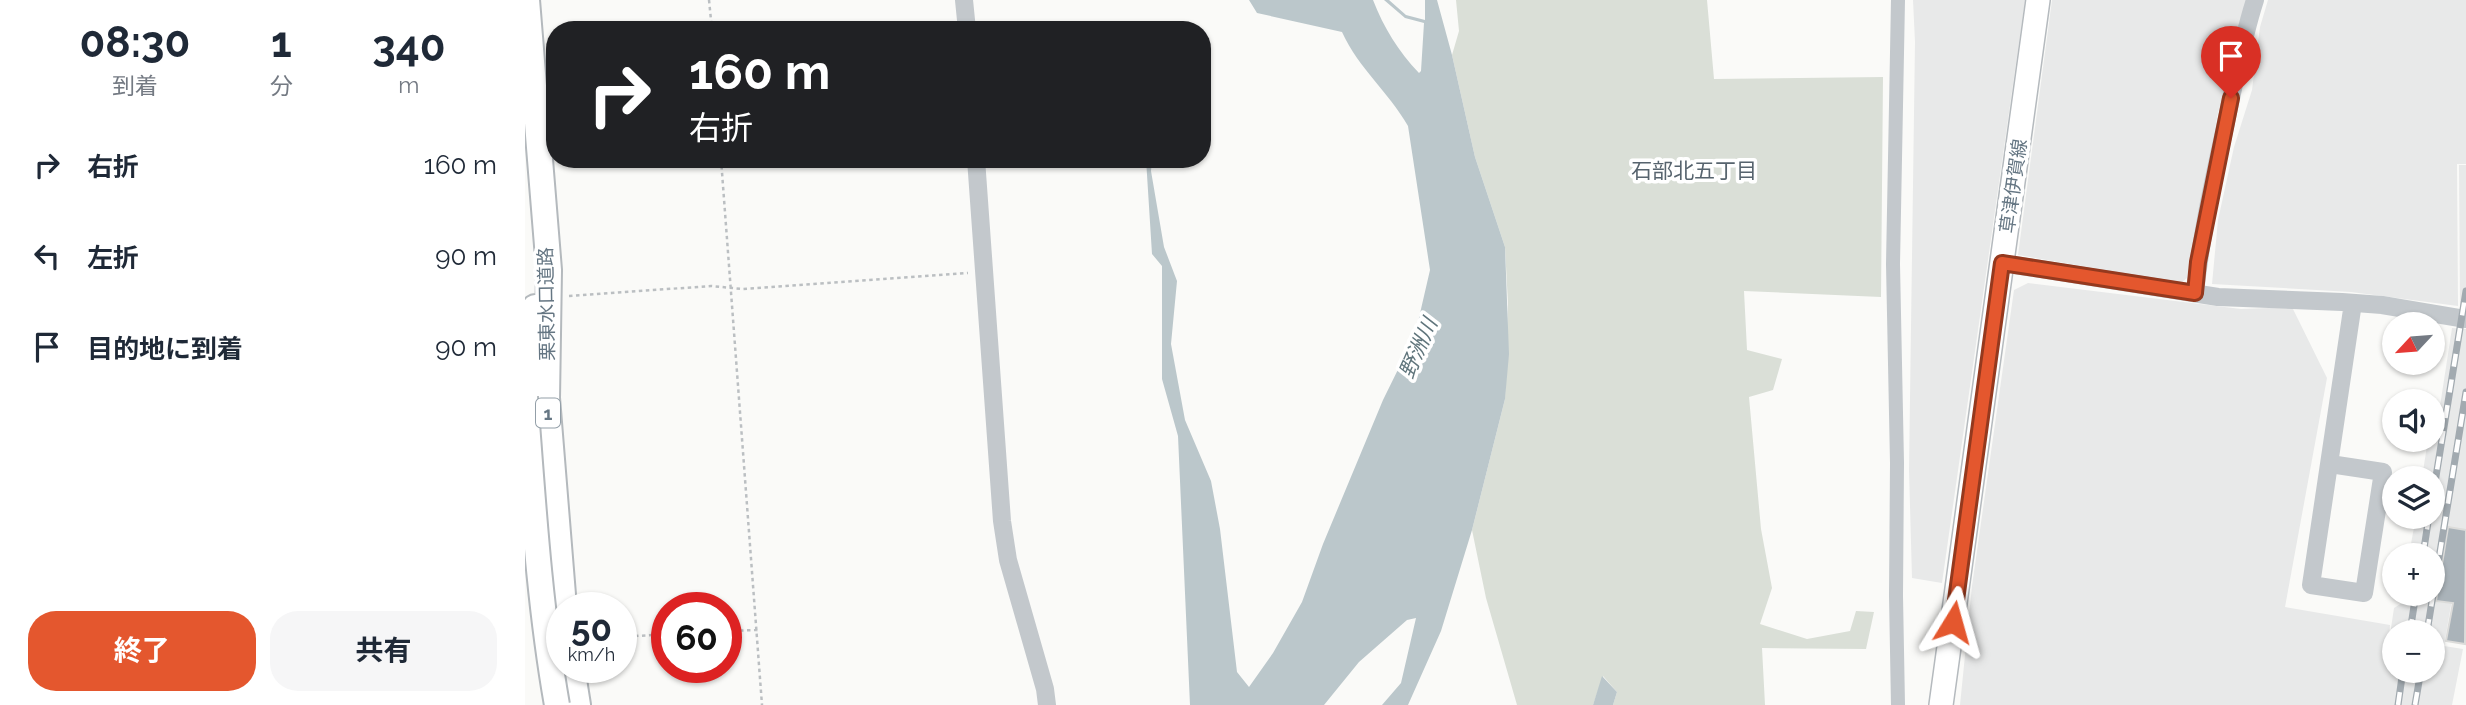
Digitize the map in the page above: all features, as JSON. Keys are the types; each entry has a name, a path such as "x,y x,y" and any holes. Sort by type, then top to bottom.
{"highway":[{"name":"栗東水口道路","path":"527,0 548,270 547,398 563,592"},
{"name":"1","path":"525,391 543,219"},
{"name":"1","path":"525,397 535,537 549,661 557,705"},
{"path":"575,683 578,705"}],"main road":[{"name":"草津伊賀線","path":"1941,705 2038,0"}],"street":[{"path":"964,0 966,21"},
{"path":"1898,0 1893,264 1898,705"},
{"path":"2195,293 2198,262 2221,147 2247,25 2255,0"},
{"path":"978,168 1002,521 1009,560 1045,689 1047,705"},
{"path":"2002,263 2218,296 2353,303 2466,319"},
{"path":"2330,464 2383,472 2364,593 2311,585 2353,303"}],"path":[{"path":"709,0 711,21"},
{"path":"722,168 762,705"},
{"path":"560,296 711,286 743,289 985,272"},
{"path":"742,630 758,630"}],"shaded area":[{"path":"1456,0 1707,0 1714,79 1883,77 1881,297 1744,291 1747,350 1782,359 1773,390 1749,397 1761,529 1772,588 1760,624 1807,639 1850,631 1856,611 1874,612 1866,649 1762,648 1765,705 1613,705 1617,692 1603,676 1593,705 1517,705 1486,598 1472,530 1505,399 1508,304 1505,247 1475,157 1452,55 1459,31"},
{"path":"1913,0 2025,0 1942,583 1912,578 1909,470 1915,42"},
{"path":"2052,0 2252,0 2218,113 2187,278 2181,283 2018,255"},
{"path":"2268,0 2466,0 2466,164 2457,164 2458,306 2351,292 2212,284 2218,220 2234,147 2252,90 2260,27"},
{"path":"2459,165 2466,165 2466,308 2460,307"},
{"path":"2028,283 2241,309 2292,307 2327,378 2285,607 2382,624 2382,683 2445,683 2445,646 2463,649 2452,705 1960,705 1972,586 2014,290"},
{"path":"2452,328 2466,329 2466,576 2465,583 2455,582 2445,640 2445,620 2392,620 2394,608 2397,606 2445,606 2445,543 2411,543 2414,529 2445,529 2445,466 2424,466 2426,452 2445,452 2445,389 2443,389"}],"water":[{"name":"野洲川","path":"1249,0 1373,0 1392,39 1419,73 1424,23 1405,18 1384,0 1389,0 1406,15 1425,20 1425,0 1437,0 1475,157 1505,247 1509,354 1505,399 1472,530 1441,631 1408,705 1382,705 1401,683 1416,618 1407,620 1359,662 1324,705 1190,705 1178,436 1162,379 1162,266 1152,254 1147,168 1151,168 1164,247 1177,281 1171,344 1185,420 1211,481 1220,529 1237,672 1249,687 1273,653 1302,602 1383,400 1415,335 1430,270 1408,126 1400,113 1357,57 1342,32 1257,13"},
{"path":"1602,676 1617,692 1613,705 1593,705"}],"building":[{"path":"2448,527 2466,530 2465,644 2446,641 2453,603 2445,602 2445,546"}],"railway":[{"path":"2438,466 2466,291"},
{"path":"2429,620 2466,392"},
{"path":"2425,543 2427,529"},
{"path":"2412,620 2414,606"},
{"path":"2398,705 2401,683"},
{"path":"2415,705 2419,683"}],"district":[{"name":"石部北五丁目","path":"1694,170"}],"route":[{"path":"1953,622 2002,263 2195,293 2198,262 2231,98"}]}
